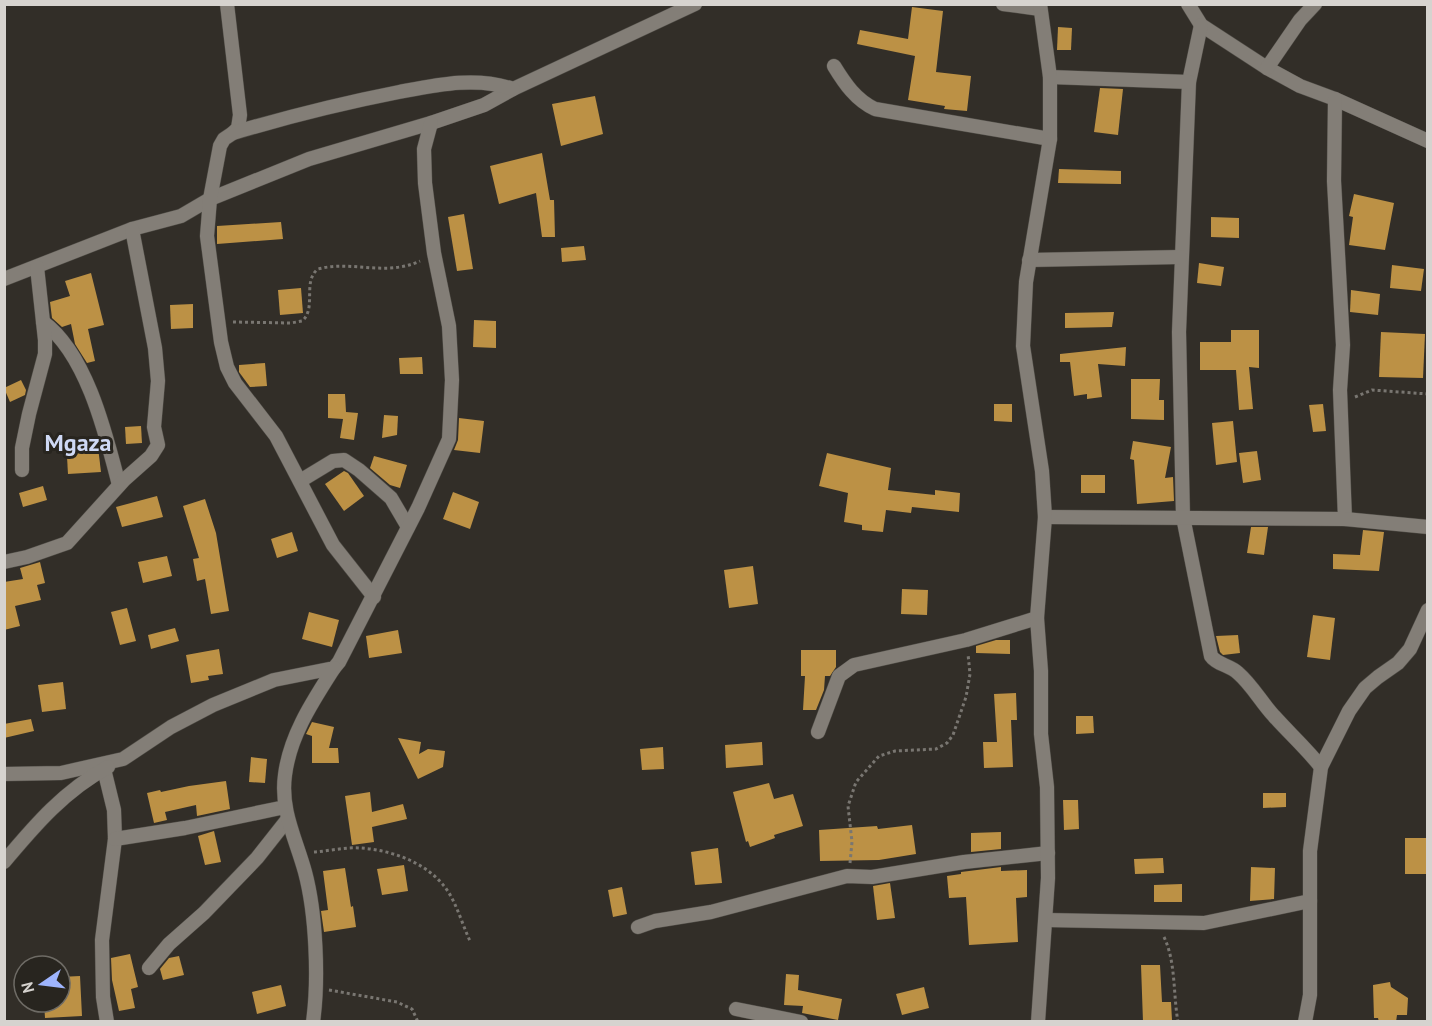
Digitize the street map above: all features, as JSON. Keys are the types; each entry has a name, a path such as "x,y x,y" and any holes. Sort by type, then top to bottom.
{"street":[{"path":"227,4 240,115 238,128 224,139 220,146 210,199 207,236 224,354 231,377 276,436 333,545 374,597"},
{"path":"4,279 132,229 181,216 210,199 309,159 484,105 513,89 694,4"},
{"path":"1003,4 1040,7 1050,77 1050,139 1026,282 1023,346 1042,471 1045,517 1037,618 1041,671 1041,734 1047,787 1048,853 1046,920 1038,1022"},
{"path":"1188,4 1201,25 1266,68 1300,86 1335,99 1428,141"},
{"path":"1266,68 1300,20 1315,4"},
{"path":"1201,25 1189,82 1180,257 1179,332 1183,518 1211,656 1215,661 1236,671 1249,684 1275,717 1303,744 1321,767"},
{"path":"834,66 856,97 864,104 875,108 1050,139"},
{"path":"1050,77 1189,82"},
{"path":"233,133 359,99 438,85 484,82 513,89"},
{"path":"1335,99 1335,201 1343,345 1341,406 1345,519"},
{"path":"314,1022 315,941 310,898 305,872 286,813 285,774 292,745 305,715 344,654 374,597 449,439 451,350 449,326 434,253 424,183 424,149 431,123"},
{"path":"4,562 27,557 67,543 158,445 154,427 158,381 155,348 132,229"},
{"path":"1029,260 1180,257"},
{"path":"22,470 22,448 45,354 37,267"},
{"path":"43,322 62,339 89,388 106,435 119,485"},
{"path":"300,481 333,461 344,460 391,498 408,527"},
{"path":"1045,517 1345,519 1428,527"},
{"path":"1305,1022 1310,995 1310,851 1321,767 1349,711 1365,688 1398,663 1410,649 1428,610"},
{"path":"818,732 839,676 844,670 854,665 966,640 1037,618"},
{"path":"4,862 39,820 72,789 171,727 213,705 274,680 334,668"},
{"path":"4,774 61,773 123,759"},
{"path":"104,769 112,803 115,839 102,940 106,1022"},
{"path":"115,839 286,813"},
{"path":"149,968 169,944 204,913 257,858 286,813"},
{"path":"638,927 655,921 711,912 847,876 872,876 964,862 1048,853"},
{"path":"1046,920 1204,923 1310,901"},
{"path":"736,1009 801,1022"}],"path":[{"path":"218,322 291,323 302,321 308,313 311,279 314,271 333,267 392,269 416,263 434,253"},
{"path":"1341,406 1362,393 1372,390 1428,394"},
{"path":"847,876 852,842 848,806 856,782 879,756 895,751 936,749 947,743 953,735 966,697 970,674 966,640"},
{"path":"299,853 359,848 386,852 415,862 436,877 449,894 470,941"},
{"path":"1156,922 1167,945 1178,1022"},
{"path":"316,988 397,1002 412,1009 418,1022"}],"building":[{"path":"912,7 943,11 936,72 971,76 967,111 944,109 945,106 908,100 915,56 857,44 860,30 908,39"},
{"path":"1058,27 1072,28 1071,50 1057,50"},
{"path":"1100,88 1123,89 1118,135 1094,132"},
{"path":"595,96 603,134 561,146 552,104"},
{"path":"542,153 550,200 554,200 555,237 542,237 536,193 499,204 490,166"},
{"path":"1059,169 1121,171 1121,184 1058,183"},
{"path":"1354,194 1394,203 1385,250 1349,245 1353,217 1349,216"},
{"path":"464,214 473,269 457,271 448,217"},
{"path":"1211,217 1239,218 1239,238 1211,237"},
{"path":"281,222 283,239 217,244 217,226"},
{"path":"584,246 586,260 562,262 561,248"},
{"path":"1199,263 1224,267 1221,286 1197,283"},
{"path":"1392,265 1424,269 1421,291 1390,288"},
{"path":"91,273 104,325 88,329 95,361 87,363 75,344 71,324 62,327 52,318 50,302 70,296 65,281"},
{"path":"301,288 303,313 280,315 278,290"},
{"path":"1351,290 1380,294 1378,315 1350,312"},
{"path":"193,304 193,328 171,329 170,305"},
{"path":"1114,312 1112,327 1065,328 1065,313"},
{"path":"474,320 496,321 496,348 473,347"},
{"path":"1231,330 1259,330 1259,368 1249,367 1253,409 1239,410 1236,370 1200,370 1200,342 1231,342"},
{"path":"1381,332 1425,334 1423,378 1379,377"},
{"path":"1126,347 1125,366 1098,364 1102,397 1087,399 1087,394 1074,396 1070,362 1060,362 1060,354"},
{"path":"422,357 423,374 400,374 399,358"},
{"path":"265,363 267,386 250,387 239,372 239,365"},
{"path":"1131,379 1160,379 1159,400 1164,400 1164,420 1131,419"},
{"path":"21,380 26,390 25,395 10,402 4,388"},
{"path":"328,394 345,394 346,412 358,413 354,440 340,438 343,419 328,418"},
{"path":"994,404 1012,404 1012,422 994,421"},
{"path":"1323,404 1326,431 1313,432 1309,405"},
{"path":"384,415 398,416 397,435 382,438"},
{"path":"459,418 484,421 480,453 454,450 458,440"},
{"path":"1233,421 1237,462 1216,465 1212,423"},
{"path":"141,426 142,443 126,444 125,427"},
{"path":"97,439 101,472 68,474 66,440"},
{"path":"1133,441 1171,447 1165,478 1173,477 1174,501 1137,504 1134,460 1130,459"},
{"path":"1257,451 1261,480 1243,483 1239,453"},
{"path":"827,453 891,468 888,490 935,495 935,490 960,493 959,512 912,507 911,513 886,510 883,532 862,530 862,525 844,522 848,493 819,486"},
{"path":"374,456 407,465 400,488 390,485 370,468"},
{"path":"344,471 348,473 364,496 344,511 325,484"},
{"path":"1081,475 1105,475 1105,493 1081,493"},
{"path":"43,486 47,500 23,507 19,493"},
{"path":"453,492 479,502 470,529 443,519"},
{"path":"157,496 163,517 122,527 116,507"},
{"path":"205,499 216,533 229,611 211,614 205,579 197,581 193,559 199,558 183,506"},
{"path":"1251,527 1268,527 1264,555 1247,553"},
{"path":"1363,530 1384,532 1379,571 1333,569 1333,554 1360,555"},
{"path":"292,532 298,551 277,558 271,539"},
{"path":"167,556 172,576 143,583 138,562"},
{"path":"40,562 45,583 37,585 41,600 15,606 20,626 4,630 4,582 23,579 20,568"},
{"path":"753,566 758,604 729,608 724,570"},
{"path":"902,589 928,590 927,615 901,614"},
{"path":"127,608 136,641 120,645 111,612"},
{"path":"309,612 339,620 332,647 302,639"},
{"path":"1313,615 1335,618 1330,660 1307,657"},
{"path":"175,628 179,641 151,649 148,635"},
{"path":"398,630 402,653 369,658 366,636"},
{"path":"1238,635 1240,653 1223,655 1216,636"},
{"path":"996,640 1010,640 1010,654 976,653 976,646"},
{"path":"219,649 223,674 208,676 209,680 191,683 186,655"},
{"path":"801,650 836,650 836,667 830,676 825,676 824,690 816,710 803,710 805,676 801,676"},
{"path":"63,682 66,709 42,712 38,685"},
{"path":"1016,693 1017,720 1011,720 1013,767 984,768 983,742 997,742 994,694"},
{"path":"1076,716 1093,716 1094,733 1076,734"},
{"path":"31,719 34,731 4,738 4,724"},
{"path":"312,722 334,727 329,748 338,748 339,763 312,763 312,736 306,734"},
{"path":"398,738 421,742 419,754 428,749 445,751 443,767 418,779"},
{"path":"762,742 763,765 726,768 725,745"},
{"path":"663,747 664,769 642,770 640,749"},
{"path":"251,757 267,759 265,783 249,782"},
{"path":"226,781 230,809 197,816 196,805 165,812 167,820 154,823 147,793"},
{"path":"769,783 774,799 793,794 803,826 774,835 775,838 750,847 748,841 746,842 733,792"},
{"path":"370,792 372,812 403,804 407,819 372,827 374,842 352,845 345,796"},
{"path":"1263,793 1286,793 1286,807 1263,808"},
{"path":"1063,800 1078,800 1079,829 1064,830"},
{"path":"912,825 916,854 879,860 820,861 819,830 877,826 878,829"},
{"path":"214,831 221,862 205,865 198,836"},
{"path":"1001,832 1001,849 971,852 971,833"},
{"path":"1405,838 1428,838 1428,874 1405,874"},
{"path":"718,848 722,883 695,885 691,852"},
{"path":"1163,858 1164,873 1135,874 1134,859"},
{"path":"404,865 408,891 382,895 377,869"},
{"path":"1001,867 1001,871 1027,870 1027,897 1016,898 1018,942 969,945 966,897 949,898 947,876"},
{"path":"1251,867 1275,868 1274,899 1250,901"},
{"path":"345,868 356,927 324,932 321,911 328,910 323,871"},
{"path":"890,883 895,918 877,920 873,886"},
{"path":"1182,884 1182,902 1154,902 1154,885"},
{"path":"622,887 627,914 613,917 608,890"},
{"path":"130,954 138,987 131,989 135,1008 119,1011 112,980 111,958"},
{"path":"179,956 184,975 163,980 160,969 169,958"},
{"path":"1141,965 1160,965 1162,1002 1171,1002 1172,1020 1143,1022"},
{"path":"786,974 799,975 798,990 842,999 838,1020 802,1013 803,1006 784,1005"},
{"path":"72,976 80,976 82,1016 45,1018 45,1014 72,1014"},
{"path":"1390,982 1391,987 1408,998 1407,1015 1397,1015 1396,1022 1379,1022 1378,1018 1374,1018 1373,985"},
{"path":"281,985 286,1006 257,1014 252,992"},
{"path":"924,987 929,1008 902,1015 896,994"}],"district":[{"name":"Mgaza","path":"78,442"}]}
